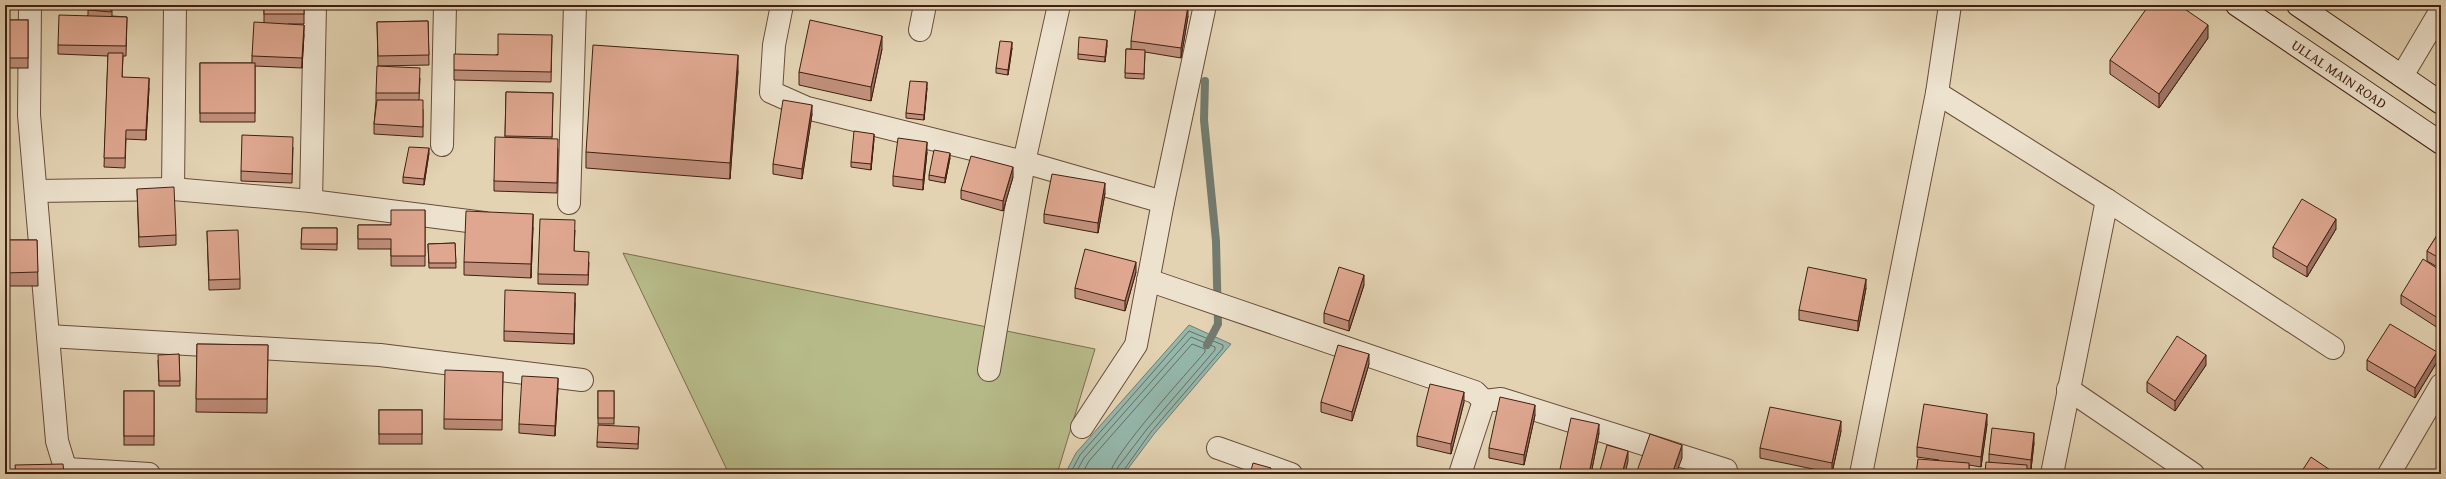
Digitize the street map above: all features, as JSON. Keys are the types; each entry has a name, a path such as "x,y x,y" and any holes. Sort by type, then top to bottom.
{"street":[{"path":"30,5 29,115 57,441 67,472 149,474"},
{"path":"172,189 175,5"},
{"path":"311,201 315,5"},
{"path":"442,145 445,5"},
{"path":"569,203 575,5"},
{"path":"782,5 774,46 771,92 807,108 1024,162 1163,202"},
{"path":"920,30 925,5"},
{"path":"989,370 1024,162 1060,5"},
{"path":"1082,427 1136,345 1163,202 1205,5"},
{"path":"1861,474 1937,93 1950,5"},
{"name":"ULLAL MAIN ROAD","path":"2237,5 2441,143"},
{"path":"2298,5 2441,103"},
{"path":"2402,76 2441,10"},
{"path":"1937,93 2107,200 2333,348"},
{"path":"36,191 172,189 311,201 484,223"},
{"path":"2052,474 2107,200"},
{"path":"1148,280 1475,392 1484,401"},
{"path":"48,336 380,355 582,380"},
{"path":"2389,474 2441,385"},
{"path":"2068,389 2193,474"},
{"path":"1484,401 1501,399 1726,470"},
{"path":"1460,474 1484,401"},
{"path":"1218,448 1291,474"}],"green space":[{"path":"623,253 1095,349 1057,474 729,474"}],"water":[{"path":"1189,325 1231,344 1154,434 1124,474 1065,474 1076,453"}],"building":[{"path":"88,5 112,5 111,12 88,10"},
{"path":"264,5 304,5 304,14 264,14"},
{"path":"1136,5 1188,6 1181,48 1131,41"},
{"path":"2149,5 2179,5 2208,25 2159,94 2110,60"},
{"path":"59,15 127,17 126,46 58,45"},
{"path":"5,20 28,20 28,58 5,58"},
{"path":"810,20 882,36 871,87 799,72"},
{"path":"428,21 429,55 378,56 377,22"},
{"path":"254,22 304,25 302,58 252,56"},
{"path":"498,34 552,35 551,72 454,70 454,54 498,55"},
{"path":"1079,37 1107,40 1105,57 1078,54"},
{"path":"1000,41 1012,42 1008,70 996,68"},
{"path":"593,45 738,55 730,163 586,152"},
{"path":"1126,49 1145,50 1144,74 1125,73"},
{"path":"108,53 123,53 122,77 149,78 146,130 126,130 125,158 104,158"},
{"path":"200,63 255,63 255,113 200,113"},
{"path":"377,66 420,68 419,93 376,93"},
{"path":"910,81 927,82 924,115 906,113"},
{"path":"506,92 553,93 552,137 505,136"},
{"path":"377,100 423,100 423,127 374,124"},
{"path":"783,100 812,105 802,169 773,164"},
{"path":"854,131 874,134 871,164 851,162"},
{"path":"242,135 293,137 292,174 241,171"},
{"path":"495,137 558,139 557,183 494,181"},
{"path":"898,138 927,142 923,180 893,176"},
{"path":"409,147 429,148 424,179 403,177"},
{"path":"934,150 950,153 945,178 929,175"},
{"path":"971,156 1013,167 1003,201 961,190"},
{"path":"1052,174 1105,183 1098,223 1044,214"},
{"path":"174,187 176,235 139,237 137,189"},
{"path":"2302,199 2336,219 2307,267 2273,247"},
{"path":"391,210 425,210 425,256 391,256 391,239 358,239 358,225 391,225"},
{"path":"466,211 533,214 531,264 464,262"},
{"path":"540,219 575,220 574,251 589,252 588,275 538,274"},
{"path":"302,228 337,228 337,244 301,244"},
{"path":"2441,229 2441,259 2427,251"},
{"path":"238,230 240,279 209,280 207,231"},
{"path":"5,240 37,240 38,272 5,273"},
{"path":"455,243 456,263 429,263 428,244"},
{"path":"1085,249 1136,262 1125,301 1075,288"},
{"path":"2423,259 2441,271 2441,320 2401,295"},
{"path":"1339,267 1364,275 1349,321 1324,313"},
{"path":"1808,267 1866,279 1858,321 1799,310"},
{"path":"505,290 575,293 574,334 504,331"},
{"path":"2390,324 2437,352 2415,388 2367,360"},
{"path":"2177,336 2206,355 2175,401 2147,382"},
{"path":"197,344 268,345 267,399 196,399"},
{"path":"1338,345 1369,354 1352,412 1321,402"},
{"path":"179,354 180,381 159,381 158,355"},
{"path":"445,370 503,372 502,420 444,419"},
{"path":"522,376 558,378 555,426 519,424"},
{"path":"1430,384 1464,392 1451,444 1417,436"},
{"path":"124,391 154,391 154,436 124,436"},
{"path":"598,391 614,391 614,418 598,418"},
{"path":"1500,397 1535,405 1524,455 1489,448"},
{"path":"1924,404 1987,414 1981,457 1917,447"},
{"path":"1770,407 1841,421 1832,463 1760,448"},
{"path":"379,410 422,410 422,434 379,434"},
{"path":"1571,418 1599,424 1589,474 1560,469"},
{"path":"598,425 639,427 638,444 597,442"},
{"path":"1992,428 2034,433 2031,460 1989,454"},
{"path":"1650,434 1682,445 1672,474 1636,474"},
{"path":"1607,445 1628,451 1622,474 1599,474"},
{"path":"2311,457 2336,474 2300,474"},
{"path":"1918,459 1969,463 1969,474 1916,474"},
{"path":"1986,462 2027,465 2027,474 1985,474"},
{"path":"1253,463 1271,468 1270,474 1250,474"},
{"path":"63,464 64,474 16,474 15,465"}],"waterway":[{"path":"1205,81 1204,120 1216,241 1218,324 1207,345"}]}
